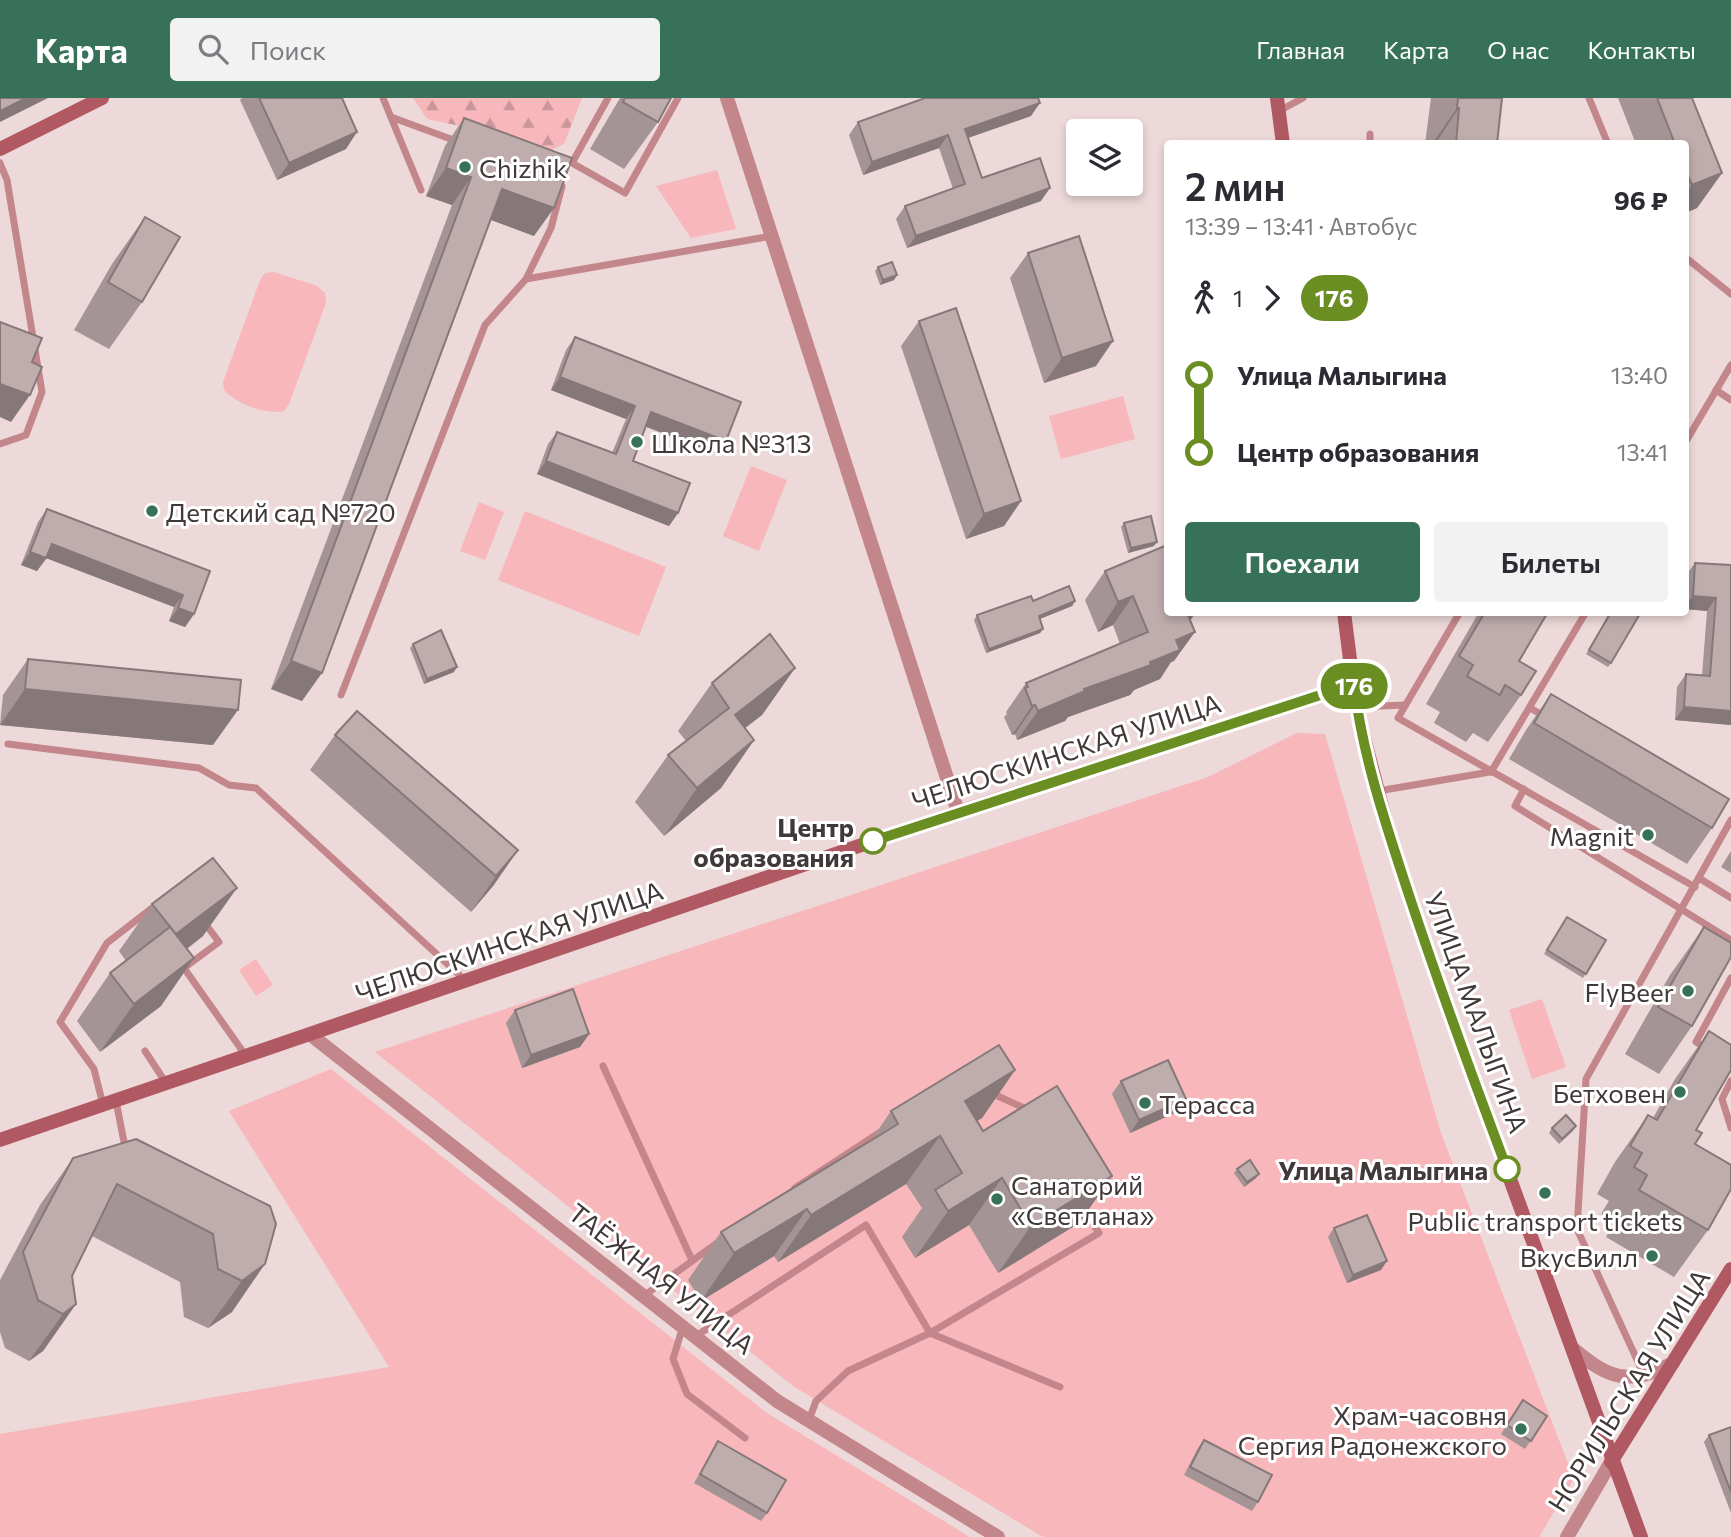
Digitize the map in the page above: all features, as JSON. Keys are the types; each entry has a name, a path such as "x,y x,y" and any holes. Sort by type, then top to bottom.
{"street":[{"path":"0,149 102,98"},
{"path":"727,98 957,811"},
{"path":"1278,104 1282,140"},
{"name":"УЛИЦА МАЛЫГИНА","path":"1345,616 1356,707 1376,791 1442,993 1611,1462 1641,1537"},
{"name":"ЧЕЛЮСКИНСКАЯ УЛИЦА","path":"0,1140 957,811 1354,684"},
{"name":"ТАЁЖНАЯ УЛИЦА","path":"311,1035 777,1401 998,1537"},
{"name":"НОРИЛЬСКАЯ УЛИЦА","path":"1566,1537 1731,1269"},
{"path":"1572,1348 1597,1369 1618,1377 1644,1376 1673,1363"}],"lane":[{"path":"383,98 421,190"},
{"path":"608,98 572,163 625,193 678,98"},
{"path":"1278,104 1303,98"},
{"path":"1589,98 1606,140"},
{"path":"391,117 466,144"},
{"path":"1370,134 1370,140"},
{"path":"0,163 7,180 42,392 26,435 0,444"},
{"path":"341,695 485,325 526,279 551,228 562,186 555,176"},
{"path":"526,279 772,236"},
{"path":"1689,260 1731,294"},
{"path":"25,357 37,362"},
{"path":"1689,436 1731,365"},
{"path":"1716,390 1731,400"},
{"path":"1458,616 1398,718 1695,887"},
{"path":"1376,791 1491,772 1584,616"},
{"path":"1356,707 1405,705"},
{"path":"1530,708 1553,721"},
{"path":"8,744 199,768 229,785 256,788 466,981"},
{"path":"1524,789 1515,806 1731,940"},
{"path":"1644,1376 1577,1229 1586,1079 1731,823 1718,818"},
{"path":"1699,878 1731,898"},
{"path":"127,1162 109,1103 94,1069 60,1022 107,943 157,904"},
{"path":"176,974 219,942 202,919"},
{"path":"184,968 246,1057"},
{"path":"1719,1056 1696,1042 1731,978"},
{"path":"145,1051 166,1084"},
{"path":"603,1066 692,1260"},
{"path":"1731,1081 1722,1099 1731,1128"},
{"path":"976,1086 1024,1108 1031,1120"},
{"path":"790,1191 892,1124"},
{"path":"808,1420 817,1401 848,1371 930,1333 1099,1233 1078,1199"},
{"path":"696,1336 866,1225 930,1333 1060,1387"},
{"path":"645,1295 724,1237"},
{"path":"684,1326 673,1359 687,1394 745,1438"}],"green space":[{"path":"413,98 582,98 564,144 545,153 460,126 427,119"},
{"path":"717,170 736,229 691,238 656,186"},
{"path":"274,272 317,286 325,293 326,303 289,404 284,411 277,412 260,410 236,400 224,390 223,382 260,280 265,273"},
{"path":"1123,396 1135,439 1061,459 1049,416"},
{"path":"751,466 787,480 759,551 723,536"},
{"path":"479,502 504,512 485,560 460,551"},
{"path":"525,511 666,567 639,636 498,580"},
{"path":"1297,733 1325,734 1441,1133 1574,1479 1539,1537 1043,1537 793,1386 375,1052 1208,777"},
{"path":"256,959 273,985 256,996 239,970"},
{"path":"1542,999 1566,1067 1532,1079 1509,1010"},
{"path":"331,1069 767,1413 970,1537 0,1537 0,1434 389,1367 229,1111"}],"building":[{"path":"0,98 26,98 0,111"},
{"path":"259,98 342,98 357,132 289,163"},
{"path":"625,98 671,98 658,122 623,102"},
{"path":"925,98 1038,98 1040,103 965,129 982,178 1040,158 1050,188 916,236 905,206 965,184 948,135 872,162 858,122"},
{"path":"1458,98 1502,98 1497,140 1456,140"},
{"path":"1657,98 1692,98 1722,173 1692,185 1689,178 1689,140 1673,140"},
{"path":"464,118 572,158 554,208 502,189 322,673 291,661 471,177 446,168"},
{"path":"145,217 180,237 142,302 108,282"},
{"path":"1079,236 1113,341 1062,358 1028,253"},
{"path":"892,262 897,275 883,280 878,267"},
{"path":"956,308 1021,501 984,514 919,321"},
{"path":"0,322 42,338 32,362 42,367 30,395 0,384"},
{"path":"575,337 741,402 726,441 651,412 633,461 690,483 678,513 546,461 557,432 616,454 635,406 560,377"},
{"path":"47,509 210,571 194,614 178,608 183,595 52,544 46,558 30,552"},
{"path":"1151,516 1157,542 1131,548 1124,523"},
{"path":"1164,546 1164,616 1188,616 1195,632 1176,640 1180,650 1150,662 1151,665 1084,689 1085,691 1038,711 1035,705 1032,706 1025,688 1028,687 1026,683 1148,632 1133,596 1118,602 1105,571"},
{"path":"1695,563 1731,565 1731,711 1684,707 1686,674 1710,676 1716,598 1693,596"},
{"path":"1069,586 1075,601 1039,616 1043,629 989,649 977,615 1031,596 1033,601"},
{"path":"1483,616 1546,616 1519,661 1536,671 1521,695 1505,685 1500,695 1467,676 1473,665 1459,656"},
{"path":"1609,616 1639,616 1611,663 1589,650"},
{"path":"441,630 457,667 427,679 413,644"},
{"path":"770,634 795,668 735,715 754,740 697,788 668,755 729,708 712,683"},
{"path":"28,659 241,680 238,710 25,689"},
{"path":"1551,694 1729,799 1712,828 1534,723"},
{"path":"357,711 518,850 496,876 335,735"},
{"path":"213,858 237,888 176,934 152,904"},
{"path":"1567,917 1606,940 1586,974 1547,950"},
{"path":"170,927 194,958 134,1004 110,973"},
{"path":"1704,927 1731,943 1731,957 1692,1026 1658,1007"},
{"path":"573,989 589,1034 531,1055 515,1010"},
{"path":"1709,1031 1731,1045 1731,1070 1696,1130 1702,1133 1695,1144 1731,1165 1731,1189 1708,1230 1639,1190 1647,1175 1634,1167 1642,1153 1630,1146 1648,1115 1657,1120"},
{"path":"999,1045 1015,1070 965,1101 983,1131 1057,1086 1112,1176 1031,1226 1002,1178 948,1211 935,1190 962,1173 940,1136 811,1215 807,1209 734,1253 721,1232 898,1124 891,1111"},
{"path":"1168,1060 1186,1099 1139,1120 1121,1081"},
{"path":"1566,1115 1576,1126 1562,1139 1552,1128"},
{"path":"136,1139 270,1206 276,1224 265,1264 242,1281 218,1269 213,1234 117,1184 72,1276 76,1304 63,1314 38,1300 23,1252 73,1158"},
{"path":"1250,1160 1259,1174 1247,1182 1237,1169"},
{"path":"1367,1215 1387,1261 1353,1275 1334,1228"},
{"name":"Храм-часовня Сергия Радонежского","path":"1523,1400 1547,1416 1531,1441 1507,1425"},
{"path":"1731,1427 1731,1492 1709,1435"},
{"path":"1204,1440 1272,1475 1258,1502 1190,1467"},
{"path":"718,1441 786,1480 767,1513 700,1474"}],"bus line":[{"name":"176","path":"873,841 957,811 1354,684 1356,707 1391,841 1442,993 1507,1169"}],"place":[{"name":"Chizhik","path":"465,167"},
{"name":"Школа №313","path":"637,442"},
{"name":"Детский сад №720","path":"152,511"},
{"name":"Magnit","path":"1648,835"},
{"name":"Центр образования","path":"873,841"},
{"name":"FlyBeer","path":"1688,991"},
{"name":"Бетховен","path":"1680,1092"},
{"name":"Терасса","path":"1145,1103"},
{"name":"Улица Малыгина","path":"1507,1169"},
{"name":"Public transport tickets","path":"1545,1193"},
{"name":"Санаторий «Светлана»","path":"997,1199"},
{"name":"ВкусВилл","path":"1652,1256"},
{"name":"Храм-часовня Сергия Радонежского","path":"1521,1429"}]}
